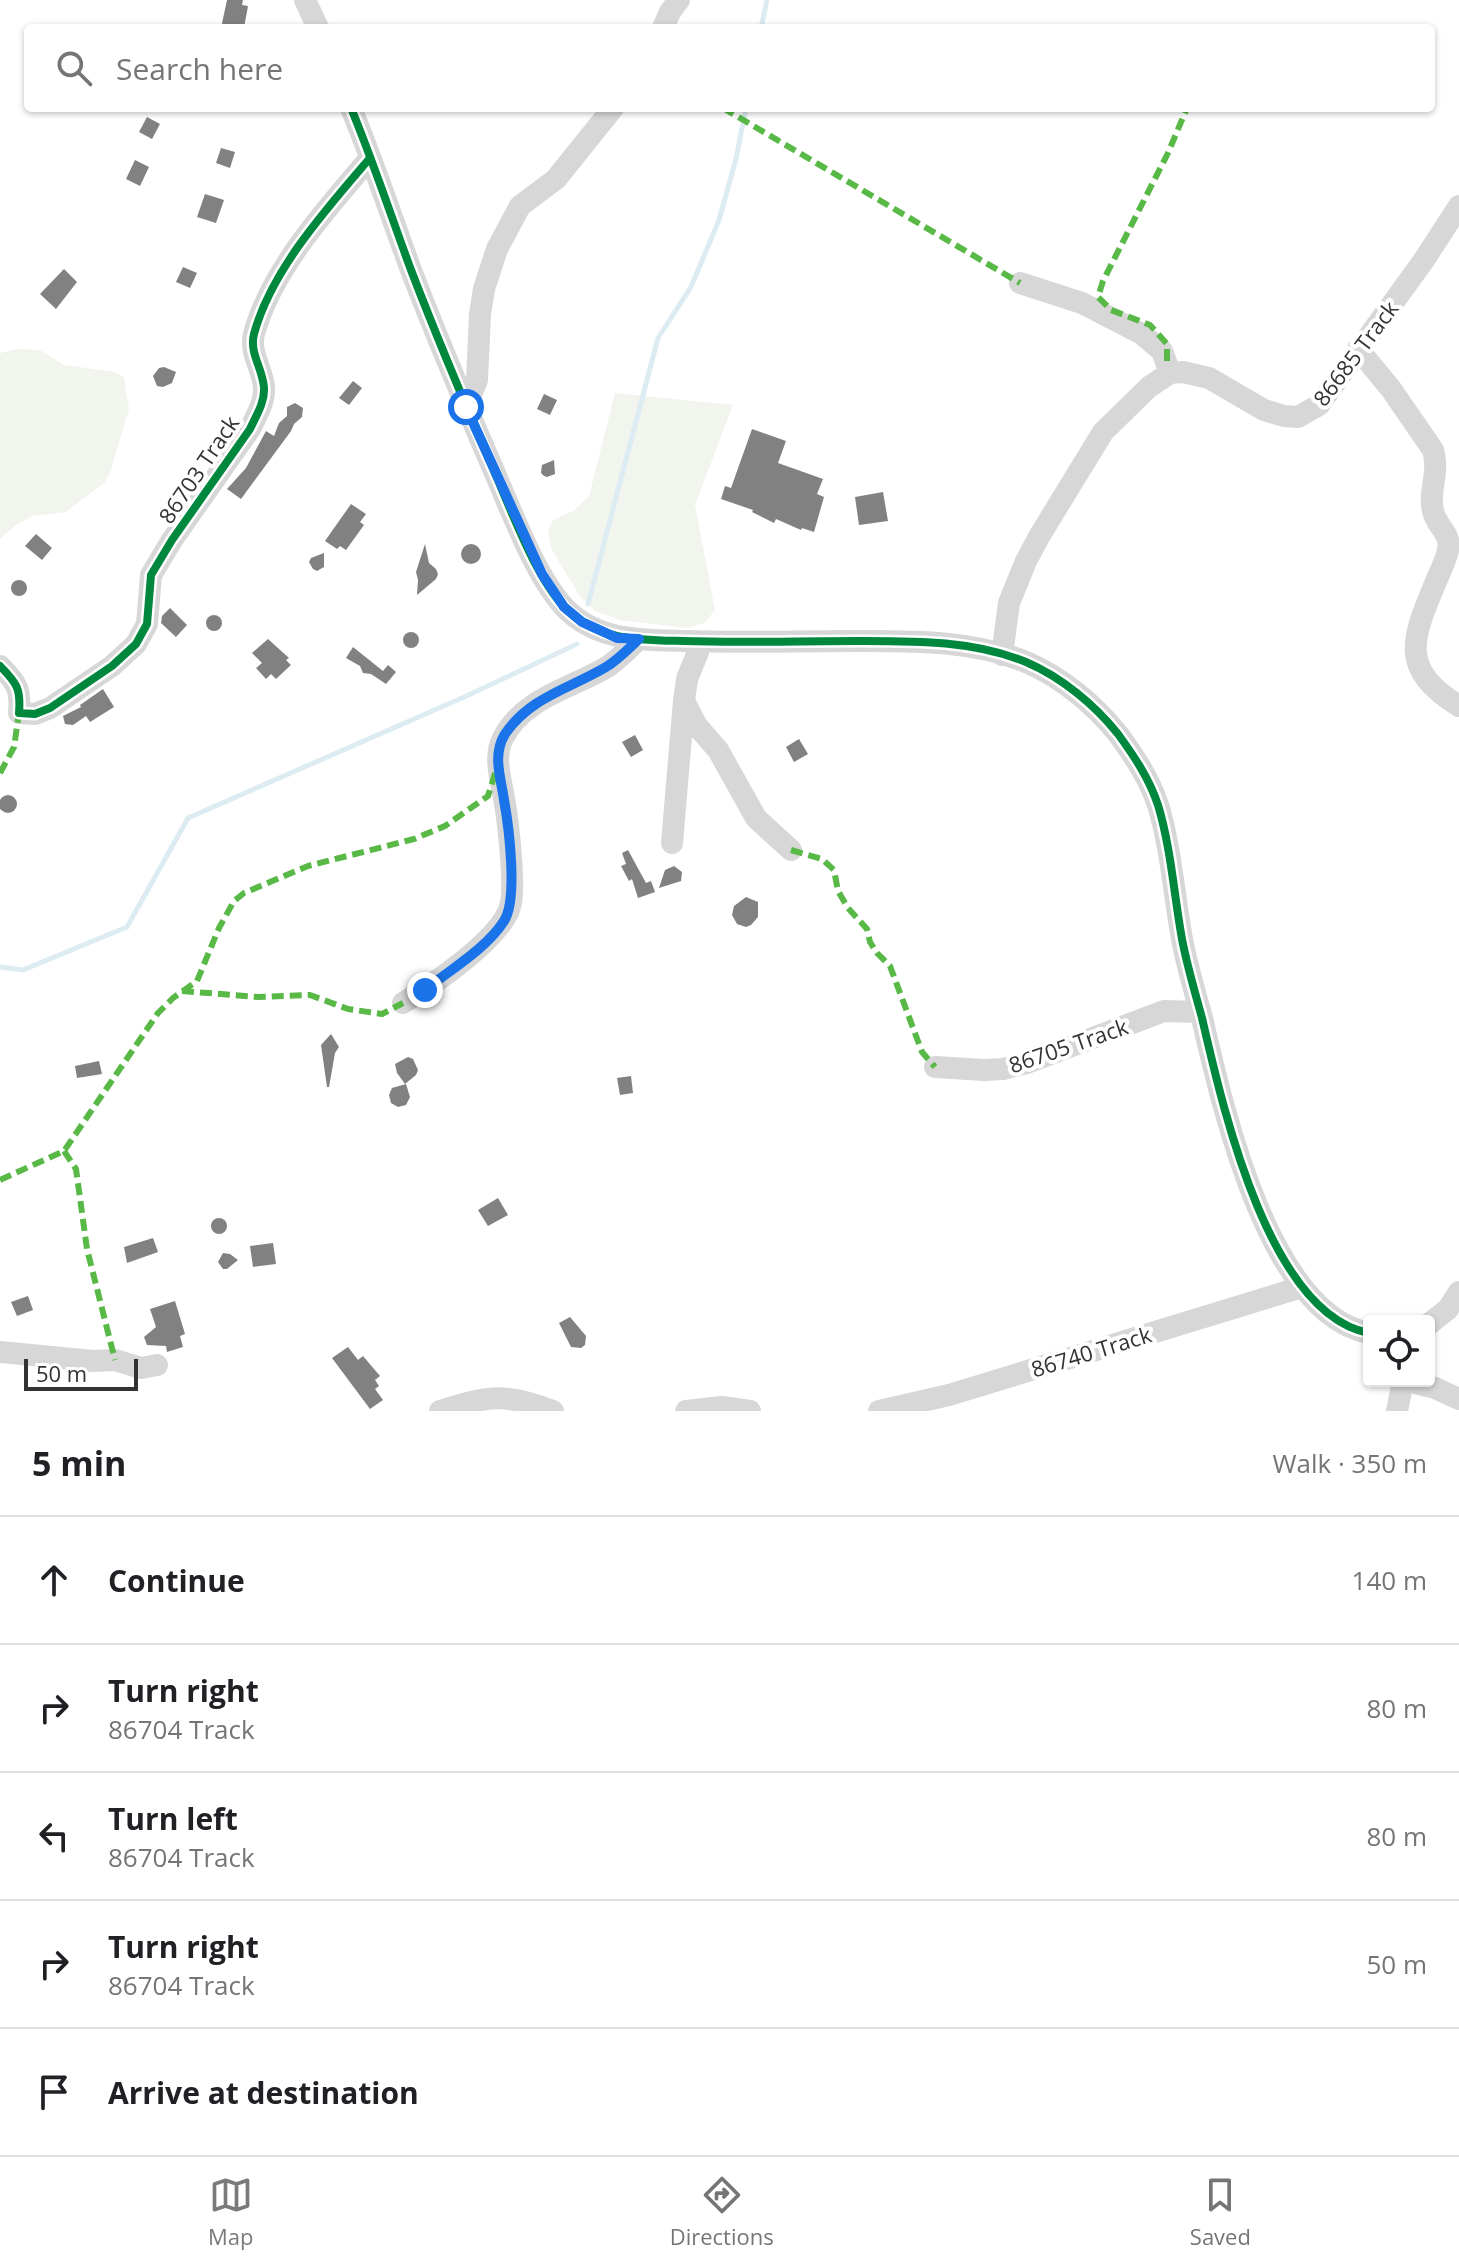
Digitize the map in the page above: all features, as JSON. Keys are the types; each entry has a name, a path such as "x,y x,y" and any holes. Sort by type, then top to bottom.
{"street":[{"path":"305,0 316,24"},
{"path":"665,24 679,0"},
{"path":"353,112 466,407 542,574 564,607 582,622 617,638 702,642 900,641 963,644 1028,663 1085,698 1116,732 1145,772 1157,805 1183,943 1228,1128 1242,1169 1274,1238 1302,1287 1317,1306 1339,1323 1363,1331"},
{"path":"466,407 477,380 480,314 484,289 497,249 520,206 556,179 610,112"},
{"name":"86703 Track","path":"0,666 13,679 21,694 19,713 35,714 50,708 112,666 143,634 148,615 151,575 155,567 250,429 259,409 264,388 252,342 273,287 299,246 370,158"},
{"name":"86685 Track","path":"1169,367 1209,378 1264,410 1298,417 1319,405 1424,260 1459,206"},
{"path":"1002,655 1009,603 1033,548 1103,432 1169,367 1153,340 1082,303 1020,283"},
{"path":"1358,349 1391,389 1436,459 1431,506 1436,521 1448,537 1449,549 1422,614 1415,641 1416,660 1423,677 1436,692 1459,706"},
{"path":"403,1003 425,990 492,937 509,911 512,887 498,764 503,737 538,702 607,667 639,639"},
{"path":"672,843 687,679 702,642"},
{"path":"684,701 697,726 718,750 756,818 791,850"},
{"name":"86705 Track","path":"935,1067 1003,1069 1027,1063 1164,1011 1200,1012"},
{"name":"86740 Track","path":"879,1411 949,1395 1302,1287"},
{"path":"1435,1319 1448,1309 1459,1292"},
{"path":"0,1352 78,1360 115,1360 141,1368 157,1365"},
{"path":"1397,1411 1403,1387"},
{"path":"1431,1387 1459,1399"},
{"path":"440,1411 492,1397 526,1401 553,1411"},
{"path":"686,1411 722,1407 750,1411"}],"shaded area":[{"path":"18,349 40,350 64,365 115,372 124,377 129,409 110,473 104,483 66,512 32,516 0,539 0,353"},
{"path":"615,393 733,405 695,505 715,610 704,623 687,628 620,620 595,611 579,595 551,548 548,531 553,520 573,511 589,496"}],"building":[{"path":"227,0 243,0 242,5 248,6 245,24 222,24"},
{"path":"147,117 160,124 152,139 139,132"},
{"path":"221,148 235,152 230,168 216,163"},
{"path":"135,160 149,167 140,186 126,179"},
{"path":"205,194 224,200 216,223 197,217"},
{"path":"183,267 197,273 190,288 176,282"},
{"path":"64,269 77,282 56,309 40,294"},
{"path":"164,367 176,372 172,383 157,386 153,376"},
{"path":"353,381 362,388 349,405 339,398"},
{"path":"544,394 557,400 550,415 537,409"},
{"path":"295,403 303,408 302,417 241,499 227,489 246,468 266,431 274,436 279,423 287,416 287,407"},
{"path":"752,429 786,441 778,463 823,479 817,494 824,497 814,532 776,519 774,523 753,510 721,499 725,486 731,488"},
{"path":"554,460 555,474 544,476 541,473 542,465"},
{"path":"883,492 888,521 859,525 855,497"},
{"path":"351,504 366,514 360,522 364,525 346,550 340,546 337,549 325,541"},
{"path":"36,534 52,548 42,560 25,546"},
{"path":"425,544 429,563 438,574 417,595 416,572"},
{"path":"467,544 475,544 481,554 475,564 467,564 461,558 461,550"},
{"path":"324,553 324,567 317,571 313,569 309,562 311,558"},
{"path":"16,580 22,580 27,588 25,594 16,596 11,591 11,585"},
{"path":"170,608 187,625 176,637 161,623 162,616"},
{"path":"211,615 217,615 222,623 220,629 211,631 206,626 206,620"},
{"path":"408,632 414,632 419,640 417,646 408,648 403,643 403,637"},
{"path":"268,639 289,658 286,660 291,665 276,679 271,674 266,679 256,668 262,663 252,653"},
{"path":"353,647 383,671 388,665 396,672 386,684 371,674 363,673 360,666 346,658"},
{"path":"103,689 114,707 90,722 86,716 73,725 65,724 63,716 81,707"},
{"path":"635,735 643,750 631,757 622,742"},
{"path":"799,739 808,754 794,762 786,747"},
{"path":"8,795 17,804 8,813 -1,804"},
{"path":"628,850 646,883 651,881 655,892 638,898 632,879 629,881 621,866 626,864 622,853"},
{"path":"674,866 682,872 681,881 659,888 665,870"},
{"path":"746,897 758,902 758,917 746,927 737,924 732,915 734,906"},
{"path":"331,1034 339,1047 327,1087 321,1045"},
{"path":"408,1057 413,1059 418,1070 405,1084 395,1064"},
{"path":"99,1061 102,1074 77,1078 75,1066"},
{"path":"631,1076 633,1093 620,1095 617,1078"},
{"path":"406,1084 410,1097 406,1105 398,1107 391,1103 389,1095 392,1088"},
{"path":"498,1198 508,1215 488,1226 478,1210"},
{"path":"216,1218 222,1218 227,1226 225,1232 216,1234 211,1229 211,1223"},
{"path":"153,1238 158,1252 127,1263 124,1247"},
{"path":"273,1243 276,1264 253,1267 250,1246"},
{"path":"223,1253 238,1260 223,1269 218,1262"},
{"path":"28,1296 33,1310 17,1316 11,1302"},
{"path":"175,1301 185,1334 180,1336 183,1347 167,1352 166,1346 147,1345 144,1337 156,1327 150,1309"},
{"path":"570,1317 586,1336 585,1345 581,1348 571,1347 559,1323"},
{"path":"348,1347 358,1360 363,1356 380,1376 375,1380 379,1386 375,1389 383,1400 370,1409 332,1358"}],"waterway":[{"path":"762,24 767,0"},
{"path":"588,604 658,338 691,287 719,220 745,112"},
{"path":"0,967 23,970 127,927 188,818 577,644"}],"marked path":[{"path":"730,112 1020,283"},
{"path":"1167,361 1167,344 1150,325 1111,310 1098,297 1185,112"},
{"path":"0,773 14,747 19,713"},
{"path":"0,1180 64,1151 158,1013 197,981 234,901 244,893 308,866 414,839 445,826 488,796 498,764"},
{"path":"791,850 822,859 834,870 838,891 867,929 877,953 890,966 922,1052 935,1067"},
{"path":"182,991 258,997 310,995 348,1009 382,1014 403,1003"},
{"path":"64,1151 76,1169 87,1249 115,1360"}],"cycle path":[{"path":"353,112 431,321 516,524 554,595 578,619 605,633 651,640 899,641 985,649 1026,662 1052,675 1088,702 1118,734 1141,768 1158,805 1189,969 1222,1101 1255,1201 1277,1248 1303,1288 1334,1318 1363,1330"},
{"path":"0,666 17,687 19,713 35,714 50,708 112,666 136,644 147,624 151,575 250,429 260,409 264,388 253,341 273,286 303,240 370,158"}],"route":[{"path":"425,990 492,937 505,920 512,902 508,831 498,764 503,737 538,702 607,667 639,639 617,638 582,622 564,607 542,574 466,407"}]}
